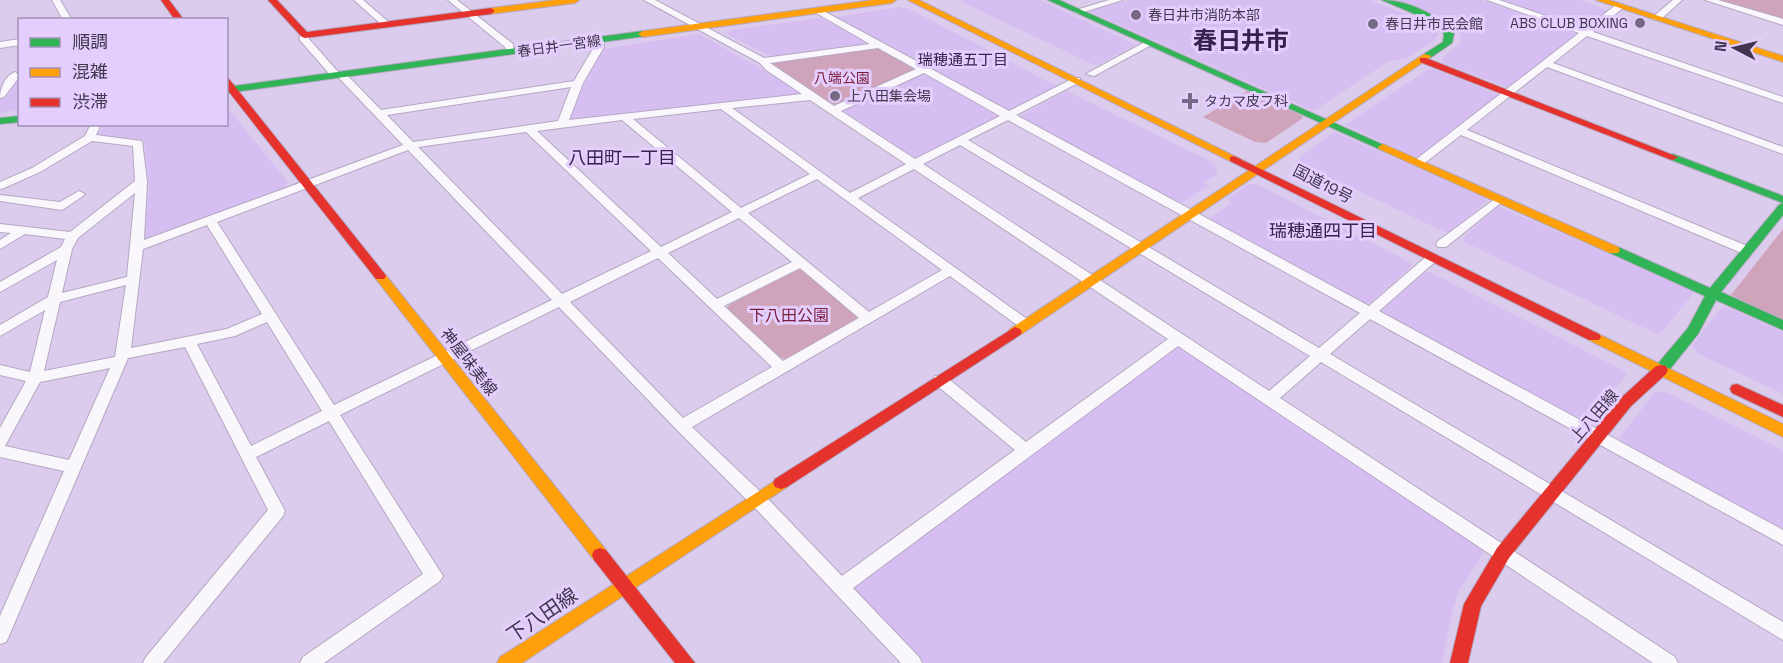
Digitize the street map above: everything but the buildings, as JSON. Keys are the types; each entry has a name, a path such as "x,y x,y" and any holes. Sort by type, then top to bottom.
{"main road":[{"path":"165,0 178,18"},
{"path":"272,0 305,35 575,0"},
{"name":"春日井一宮線","path":"228,87 339,76 699,27 819,6 891,0"},
{"name":"国道19号","path":"912,0 1783,431"},
{"name":"国道19号","path":"938,0 1308,180"},
{"path":"1052,0 1783,325"},
{"name":"下八田線","path":"506,663 623,584 1094,281 1268,160 1447,43 1449,36 1447,30 1429,16 1386,0"},
{"path":"1600,0 1783,59"},
{"path":"1423,60 1783,200"},
{"name":"神屋味美線","path":"228,87 445,357 686,663"},
{"path":"0,122 18,119"},
{"name":"上八田線","path":"1459,663 1473,604 1503,553 1626,402 1672,357 1693,331 1713,293 1783,207"},
{"path":"1722,381 1783,411"}],"street":[{"path":"56,0 67,18"},
{"path":"358,0 386,24"},
{"path":"452,0 510,46 511,52"},
{"path":"648,0 763,61 769,68 1669,663"},
{"path":"1077,11 1119,0"},
{"path":"1491,0 1783,100"},
{"path":"1657,18 1678,0"},
{"path":"1709,0 1783,22"},
{"path":"819,6 880,45 1783,538"},
{"path":"1418,164 1620,6"},
{"path":"305,35 304,39 339,76 412,145 560,301 756,498 913,663"},
{"path":"562,124 578,83 599,47 599,40"},
{"path":"0,45 18,42"},
{"path":"1091,74 1148,44"},
{"path":"763,61 880,45"},
{"path":"1547,64 1783,151"},
{"path":"835,110 925,69"},
{"path":"0,76 17,74"},
{"path":"0,95 17,74"},
{"path":"849,198 1077,80"},
{"path":"380,113 578,83"},
{"path":"137,247 412,145 562,124 813,96"},
{"path":"724,107 1026,325"},
{"path":"625,118 868,318"},
{"path":"0,186 36,170 90,138 95,126"},
{"path":"529,129 782,368"},
{"path":"1460,131 1748,251"},
{"path":"0,636 121,358 137,247 141,182 138,143 90,138"},
{"path":"960,140 1783,632"},
{"path":"246,455 817,175"},
{"path":"0,442 35,378 66,249 73,236 141,182"},
{"path":"0,198 62,206 79,194"},
{"path":"1442,244 1499,199"},
{"path":"209,219 434,576 309,663"},
{"path":"0,228 73,236"},
{"path":"0,244 22,231"},
{"path":"0,287 66,249"},
{"path":"1271,398 1368,311 1432,258"},
{"path":"715,305 800,263"},
{"path":"682,426 950,271"},
{"path":"0,332 54,298 134,279"},
{"path":"0,370 35,378 230,333 270,316"},
{"path":"840,587 1179,338"},
{"path":"152,663 277,511 189,342"},
{"path":"940,380 1026,450"},
{"path":"0,451 73,467"}],"shaded area":[{"path":"963,0 1040,0 1136,45 1097,65 1092,64 962,2"},
{"path":"1131,0 1370,0 1427,22 1438,33 1435,40 1405,59 1389,61 1314,111 1088,11"},
{"path":"1399,0 1482,0 1578,34 1510,87 1506,87 1444,63 1442,58 1461,43 1459,31 1446,20"},
{"path":"1496,0 1580,0 1609,11 1585,29 1580,29"},
{"path":"899,7 907,8 1057,86 1012,109 1007,109 837,17"},
{"path":"821,18 866,41 864,44 772,57 727,34 731,30"},
{"path":"699,34 802,91 798,95 570,121 567,119 602,49"},
{"path":"1428,69 1434,69 1499,95 1419,158 1345,125"},
{"path":"925,74 998,114 998,117 919,157 913,157 845,112 845,109"},
{"path":"18,78 18,110 0,113 0,97 6,94"},
{"path":"1067,91 1214,163 1218,174 1203,183 1208,186 1183,202 1177,202 1022,117"},
{"path":"228,108 288,182 283,188 143,238 149,189 144,140 99,134 103,126 228,126"},
{"path":"1334,132 1483,197 1487,201 1451,232 1445,232 1301,164 1299,158"},
{"path":"1249,184 1256,184 1410,262 1412,266 1370,303 1364,303 1212,221 1211,217 1232,203 1227,199"},
{"path":"1498,206 1693,291 1693,294 1661,333 1655,333 1464,242 1463,238"},
{"path":"1425,272 1430,272 1627,374 1589,422 1583,422 1384,314 1382,310"},
{"path":"1722,307 1730,308 1783,332 1783,394 1697,353 1692,345"},
{"path":"1177,346 1184,347 1480,545 1483,553 1460,589 1453,608 1442,663 924,663 854,591 855,584"},
{"path":"1656,391 1668,393 1783,450 1783,530 1622,443 1620,437"}],"green space":[{"path":"1719,0 1783,0 1783,20"},
{"name":"八端公園","path":"878,48 915,70 840,105 833,104 771,66 773,63"},
{"path":"1247,91 1301,115 1303,118 1266,143 1255,142 1203,117"},
{"path":"1783,229 1783,321 1731,295"},
{"name":"下八田公園","path":"795,269 801,270 857,315 856,319 788,359 780,358 727,308"}],"traffic: fast":[{"path":"1052,0 1383,147"},
{"path":"1386,0 1434,19 1449,33 1447,43 1427,56"},
{"path":"228,90 643,34"},
{"path":"0,121 18,119"},
{"path":"1673,157 1783,200"},
{"path":"1661,370 1693,331 1713,293 1783,207"},
{"path":"1614,250 1783,325"}],"traffic: slow":[{"path":"491,11 575,0"},
{"path":"643,34 892,0"},
{"path":"912,0 1234,159"},
{"path":"1600,0 1783,59"},
{"path":"1015,332 1427,56"},
{"path":"1383,147 1614,250"},
{"path":"380,276 600,555"},
{"path":"1594,337 1783,431"},
{"path":"506,663 781,483"}],"traffic: jam":[{"path":"165,0 178,18"},
{"path":"272,0 305,35 491,11"},
{"path":"1423,60 1673,157"},
{"path":"228,84 380,276"},
{"path":"1234,159 1594,337"},
{"path":"781,483 1015,332"},
{"path":"1459,663 1473,604 1503,553 1626,402 1661,370"},
{"path":"1737,389 1783,411"},
{"path":"600,555 686,663"}],"place":[{"name":"春日井市消防本部","path":"1136,15"},
{"name":"ABS CLUB BOXING","path":"1640,23"},
{"name":"春日井市民会館","path":"1373,24"},
{"name":"上八田集会場","path":"835,96"},
{"name":"タカマ皮フ科","path":"1190,101"}],"district":[{"name":"春日井市","path":"1241,40"},
{"name":"瑞穂通五丁目","path":"963,59"},
{"name":"八田町一丁目","path":"622,157"},
{"name":"瑞穂通四丁目","path":"1323,230"}]}
